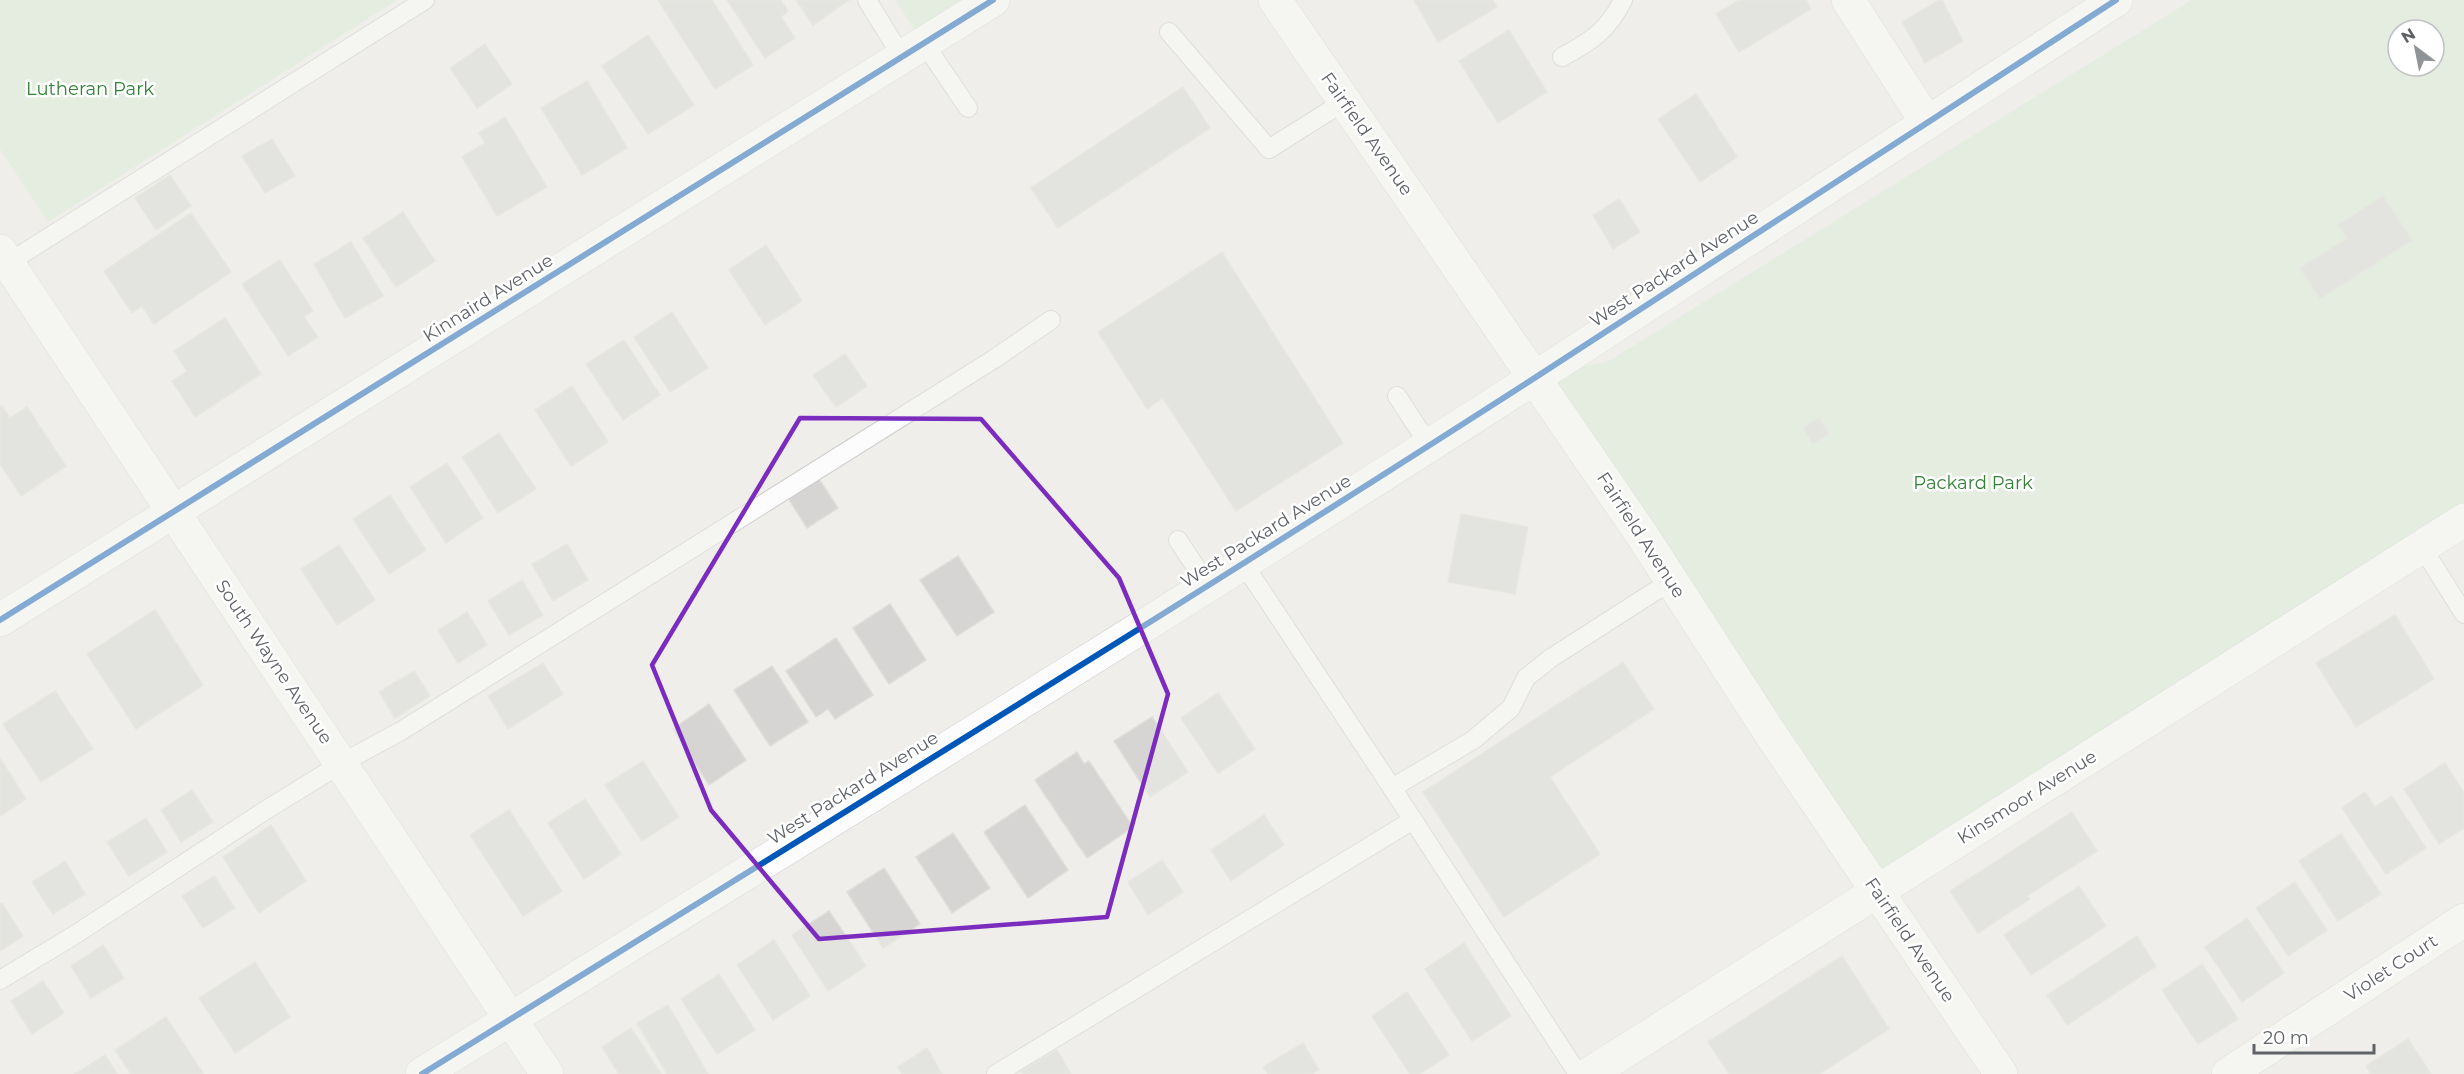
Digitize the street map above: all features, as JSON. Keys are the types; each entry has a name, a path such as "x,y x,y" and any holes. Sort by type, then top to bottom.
{"street":[{"name":"Kinnaird Avenue","path":"0,620 993,0"},
{"name":"Fairfield Avenue","path":"1275,0 1535,378 2001,1074"},
{"path":"1848,0 1926,121"},
{"name":"West Packard Avenue","path":"422,1074 1208,586 1535,378 1926,121 2116,0"},
{"name":"South Wayne Avenue","path":"3,260 342,763 547,1074"},
{"name":"Kinsmoor Avenue","path":"1589,1074 2464,520"},
{"name":"Violet Court","path":"2228,1074 2464,920"}],"lane":[{"path":"3,260 425,0"},
{"path":"867,0 968,108"},
{"path":"1562,57 1585,45 1602,32 1613,19 1623,0"},
{"path":"1169,32 1269,149 1345,101"},
{"path":"0,980 64,942 266,810 342,763 401,731 645,579 994,359 1051,320"},
{"path":"1397,396 1429,445"},
{"path":"1178,540 1208,586"},
{"path":"2422,547 2464,614"},
{"path":"1243,563 1578,1074"},
{"path":"1392,788 1473,740 1510,708 1526,678 1551,658 1671,581"},
{"path":"996,1074 1413,820"}],"highlighted area":[{"path":"800,418 981,419 1119,578 1168,694 1107,917 819,939 711,810 652,665"}],"green space":[{"name":"Lutheran Park","path":"0,0 397,0 48,222 0,149"},
{"path":"895,0 993,0 924,43"},
{"name":"Packard Park","path":"2192,0 2464,0 2464,520 1878,891 1535,378 1609,361"}],"building":[{"path":"658,0 712,0 753,65 715,89"},
{"path":"727,0 781,0 788,11 781,17 795,38 765,58"},
{"path":"796,0 849,0 813,25"},
{"path":"1414,0 1493,0 1497,7 1438,42"},
{"path":"1739,0 1806,0 1811,9 1739,52 1716,14"},
{"path":"1942,0 1963,41 1925,63 1902,22"},
{"path":"1509,30 1547,92 1498,123 1459,61"},
{"path":"648,35 694,105 648,134 602,66"},
{"path":"485,44 512,84 477,108 450,68"},
{"path":"587,81 627,148 582,175 541,108"},
{"path":"1183,87 1210,128 1058,228 1031,188"},
{"path":"1696,94 1737,157 1700,182 1658,119"},
{"path":"505,117 547,187 497,216 462,157 485,143 479,133"},
{"path":"272,139 295,176 265,193 242,156"},
{"path":"170,175 191,206 156,230 135,198"},
{"path":"2383,196 2412,240 2320,299 2300,268 2347,238 2338,225"},
{"path":"1619,199 1640,232 1613,249 1593,215"},
{"path":"403,212 435,261 396,287 363,238"},
{"path":"191,213 231,272 154,324 142,306 132,313 104,271"},
{"path":"351,242 383,296 345,318 314,264"},
{"path":"766,245 802,301 765,325 729,270"},
{"path":"1222,252 1343,443 1236,511 1163,398 1147,409 1098,332"},
{"path":"280,260 313,311 304,317 318,337 288,356 242,284"},
{"path":"672,312 708,368 670,392 634,337"},
{"path":"225,318 261,374 195,417 172,381 187,371 174,351"},
{"path":"624,340 660,395 623,420 586,364"},
{"path":"845,354 867,386 836,407 813,375"},
{"path":"572,386 608,442 571,466 535,410"},
{"path":"2,406 10,418 27,407 66,466 21,496 0,464 0,407"},
{"path":"1819,418 1829,434 1813,444 1803,428"},
{"path":"499,433 536,489 498,513 462,457"},
{"path":"447,463 483,518 446,543 410,487"},
{"path":"819,479 838,508 807,528 788,498"},
{"path":"390,495 426,550 389,574 353,519"},
{"path":"1461,514 1528,527 1515,594 1448,582"},
{"path":"567,544 588,580 553,601 532,564"},
{"path":"339,545 375,600 337,625 301,569"},
{"path":"958,556 994,612 957,636 920,580"},
{"path":"522,580 543,615 509,635 488,601"},
{"path":"890,604 926,660 889,684 853,628"},
{"path":"155,610 203,685 136,729 87,654"},
{"path":"467,612 487,645 458,663 438,630"},
{"path":"2395,615 2434,679 2356,727 2316,663"},
{"path":"836,638 873,695 835,719 828,709 816,717 786,671"},
{"path":"1623,662 1654,709 1550,777 1600,854 1504,917 1423,792"},
{"path":"543,663 563,694 508,729 488,696"},
{"path":"772,666 808,722 770,746 734,690"},
{"path":"414,671 430,696 395,718 379,692"},
{"path":"55,691 93,749 41,782 3,724"},
{"path":"1218,693 1255,749 1218,773 1181,718"},
{"path":"709,704 746,760 709,785 673,729"},
{"path":"1152,717 1188,772 1150,797 1114,741"},
{"path":"1077,752 1084,764 1089,761 1133,827 1087,858 1035,780"},
{"path":"0,758 26,799 0,816"},
{"path":"643,761 679,817 642,841 605,785"},
{"path":"2445,763 2464,793 2464,828 2439,844 2404,789"},
{"path":"192,790 213,822 181,842 161,810"},
{"path":"2365,792 2375,807 2392,796 2426,848 2386,874 2342,808"},
{"path":"585,799 621,854 584,879 548,823"},
{"path":"1025,805 1068,870 1028,898 984,832"},
{"path":"509,810 562,891 523,916 470,835"},
{"path":"2072,812 2097,851 2027,896 2030,899 1978,933 1950,891"},
{"path":"1264,815 1284,845 1231,881 1211,850"},
{"path":"146,818 167,852 129,876 107,842"},
{"path":"271,825 306,881 259,913 223,857"},
{"path":"953,833 990,888 952,913 916,857"},
{"path":"2341,834 2381,894 2338,921 2299,861"},
{"path":"1162,860 1183,892 1148,915 1128,882"},
{"path":"65,861 85,894 53,914 32,882"},
{"path":"884,868 920,924 883,948 847,892"},
{"path":"214,876 235,908 203,928 182,896"},
{"path":"2295,882 2327,930 2288,956 2256,908"},
{"path":"2079,886 2106,926 2031,975 2004,935"},
{"path":"2,903 23,936 0,951 0,904"},
{"path":"829,911 866,966 828,991 792,935"},
{"path":"2247,918 2284,973 2242,1002 2205,947"},
{"path":"2137,936 2156,966 2067,1025 2047,995"},
{"path":"774,940 810,996 773,1020 737,965"},
{"path":"1464,943 1511,1016 1472,1041 1425,969"},
{"path":"103,945 124,978 91,998 71,966"},
{"path":"1842,956 1889,1029 1819,1074 1729,1074 1708,1042"},
{"path":"255,962 290,1017 235,1053 199,998"},
{"path":"2202,964 2238,1019 2198,1044 2162,990"},
{"path":"719,974 755,1030 717,1054 681,999"},
{"path":"43,981 64,1013 32,1034 11,1001"},
{"path":"1407,992 1449,1055 1419,1074 1410,1074 1372,1016"},
{"path":"668,1005 708,1074 667,1074 637,1023"},
{"path":"166,1017 203,1073 131,1074 115,1050"},
{"path":"631,1028 661,1074 619,1074 602,1047"},
{"path":"2408,1039 2431,1074 2371,1074 2366,1066"},
{"path":"1303,1043 1319,1070 1312,1074 1268,1074 1263,1067"},
{"path":"927,1048 942,1074 902,1074 898,1067"},
{"path":"1057,1050 1071,1074 1023,1074 1021,1071"},
{"path":"105,1055 117,1074 75,1074"}],"cycle path":[{"path":"0,620 993,0"},
{"path":"422,1074 1257,555 1606,332 2116,0"}]}
